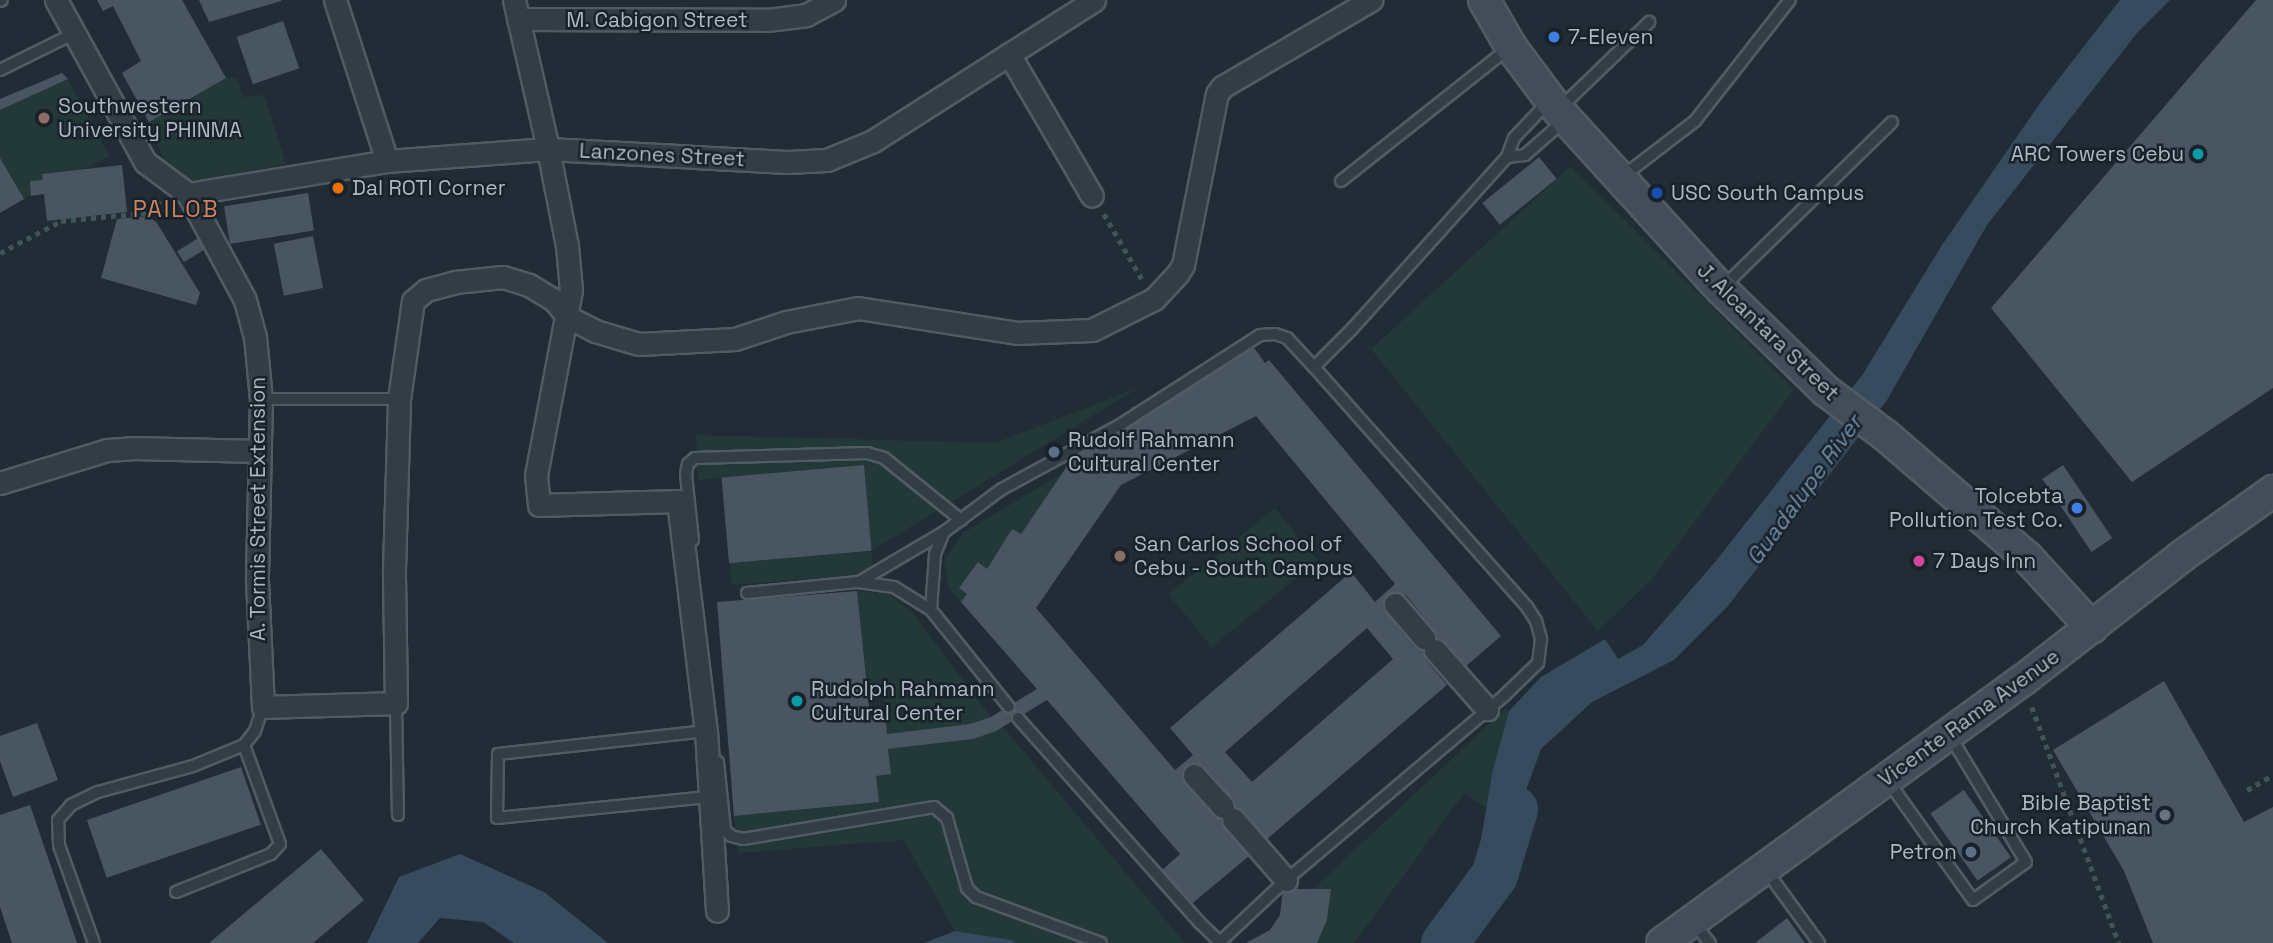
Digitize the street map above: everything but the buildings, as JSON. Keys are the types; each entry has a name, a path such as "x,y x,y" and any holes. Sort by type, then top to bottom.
{"street":[{"path":"55,0 145,162 188,194"},
{"path":"335,0 387,161"},
{"name":"M. Cabigon Street","path":"516,10 767,20 834,0"},
{"name":"Lanzones Street","path":"188,194 387,161 548,149 787,162 827,160 873,141 1094,0"},
{"path":"263,707 396,703 394,570 399,399 413,301 426,290 455,282 503,277 529,285 554,300 568,317 595,331 639,344 735,339 786,322 858,308 1017,333 1091,330 1154,299 1182,265 1217,94 1222,87 1371,0"},
{"name":"J. Alcantara Street","path":"1484,0 1511,47 1558,110 1721,289 1826,391 1885,435 2028,557 2092,628"},
{"path":"516,10 548,149 567,246 571,290 536,476 539,505 678,501 706,731 717,911"},
{"path":"1009,54 1093,196"},
{"name":"A. Tormis Street Extension","path":"188,194 245,300 255,337 261,399 257,580 263,707"},
{"path":"0,483 107,450 133,448 259,451"},
{"name":"Vicente Rama Avenue","path":"1685,937 1764,867 2023,680 2182,556 2273,491"},
{"path":"1395,604 1487,709"},
{"path":"1194,775 1286,880"}],"lane":[{"path":"1620,180 1695,121 1790,0"},
{"path":"1507,157 1525,155 1558,110 1649,22"},
{"path":"0,70 73,34"},
{"path":"1341,181 1511,47"},
{"path":"1314,366 1332,351 1507,157 1514,138 1558,110"},
{"path":"1721,289 1892,122"},
{"path":"858,582 944,532 1003,489 1120,425 1260,335 1275,334 1287,338 1314,366 1536,621 1541,639 1538,663 1286,880 1220,943 1018,718"},
{"path":"261,399 399,399"},
{"path":"961,520 884,458 867,453 695,458 688,464 686,474 725,830 731,836 743,839 934,807 947,818 967,888 976,897 1101,943"},
{"path":"931,610 934,554 944,532"},
{"path":"747,593 858,582 894,587 931,610 1009,707"},
{"path":"396,703 398,815"},
{"path":"94,943 59,845 58,820 71,805 98,792 193,766 244,745 255,731 263,707"},
{"path":"706,731 498,754 497,818 708,797"},
{"path":"1887,779 1973,900 2026,862 1949,733"},
{"path":"176,892 271,853 279,844 278,831 244,745"},
{"path":"1764,867 1819,943"}],"path":[{"path":"1093,196 1154,299"},
{"path":"0,253 61,221 153,212"},
{"path":"2023,680 2119,943"},
{"path":"2247,790 2273,775"}],"green space":[{"path":"226,78 237,79 243,97 264,95 286,164 195,182 166,166 149,122"},
{"name":"Southwestern University PHINMA","path":"68,79 109,156 24,199 0,158 0,110"},
{"path":"1571,166 1794,389 1651,580 1598,631 1371,349"},
{"path":"1140,387 871,551 863,465 698,480 696,435 995,443"},
{"path":"1061,474 1021,534 1012,530 987,569 978,562 960,587 967,594 961,602 949,589 944,561 963,533"},
{"path":"1275,508 1318,561 1211,647 1169,594"},
{"path":"871,551 873,564 855,575 731,585 730,563"},
{"path":"857,591 889,594 913,613 991,717 970,724 887,734 882,684 867,686"},
{"path":"1505,709 1509,711 1492,773 1486,808 1464,793 1354,943 1317,943 1327,920 1331,889 1313,889"},
{"path":"1003,727 1185,943 1016,943 955,931 904,840 738,853 734,816 879,802 876,776 891,774 888,749 973,739"}],"water":[{"path":"2120,0 2170,0 2137,33 1987,225 1887,400 1728,606 1674,660 1592,702 1541,749 1498,867 1445,943 1423,943 1477,864 1492,773 1509,711 1541,677 1605,639 1618,659 1643,645 1715,562 1863,374 1942,245 2043,99"},
{"path":"460,854 544,892 608,943 514,943 483,922 440,918 418,943 367,943 399,877"},
{"path":"955,931 1011,940 1016,943 924,943"}],"waterway":[{"name":"Guadalupe River","path":"1444,943 1494,875 1514,809"}],"place":[{"name":"7-Eleven","path":"1554,37"},
{"name":"Southwestern University PHINMA","path":"44,118"},
{"name":"ARC Towers Cebu","path":"2198,154"},
{"name":"Dal ROTI Corner","path":"338,188"},
{"name":"USC South Campus","path":"1657,193"},
{"name":"Rudolf Rahmann Cultural Center","path":"1054,452"},
{"name":"Tolcebta Pollution Test Co.","path":"2077,508"},
{"name":"San Carlos School of Cebu - South Campus","path":"1120,556"},
{"name":"7 Days Inn","path":"1919,561"},
{"name":"Rudolph Rahmann Cultural Center","path":"797,701"},
{"name":"Bible Baptist Church Katipunan","path":"2165,815"},
{"name":"Petron","path":"1971,852"}],"district":[{"name":"PAILOB","path":"176,209"}]}
